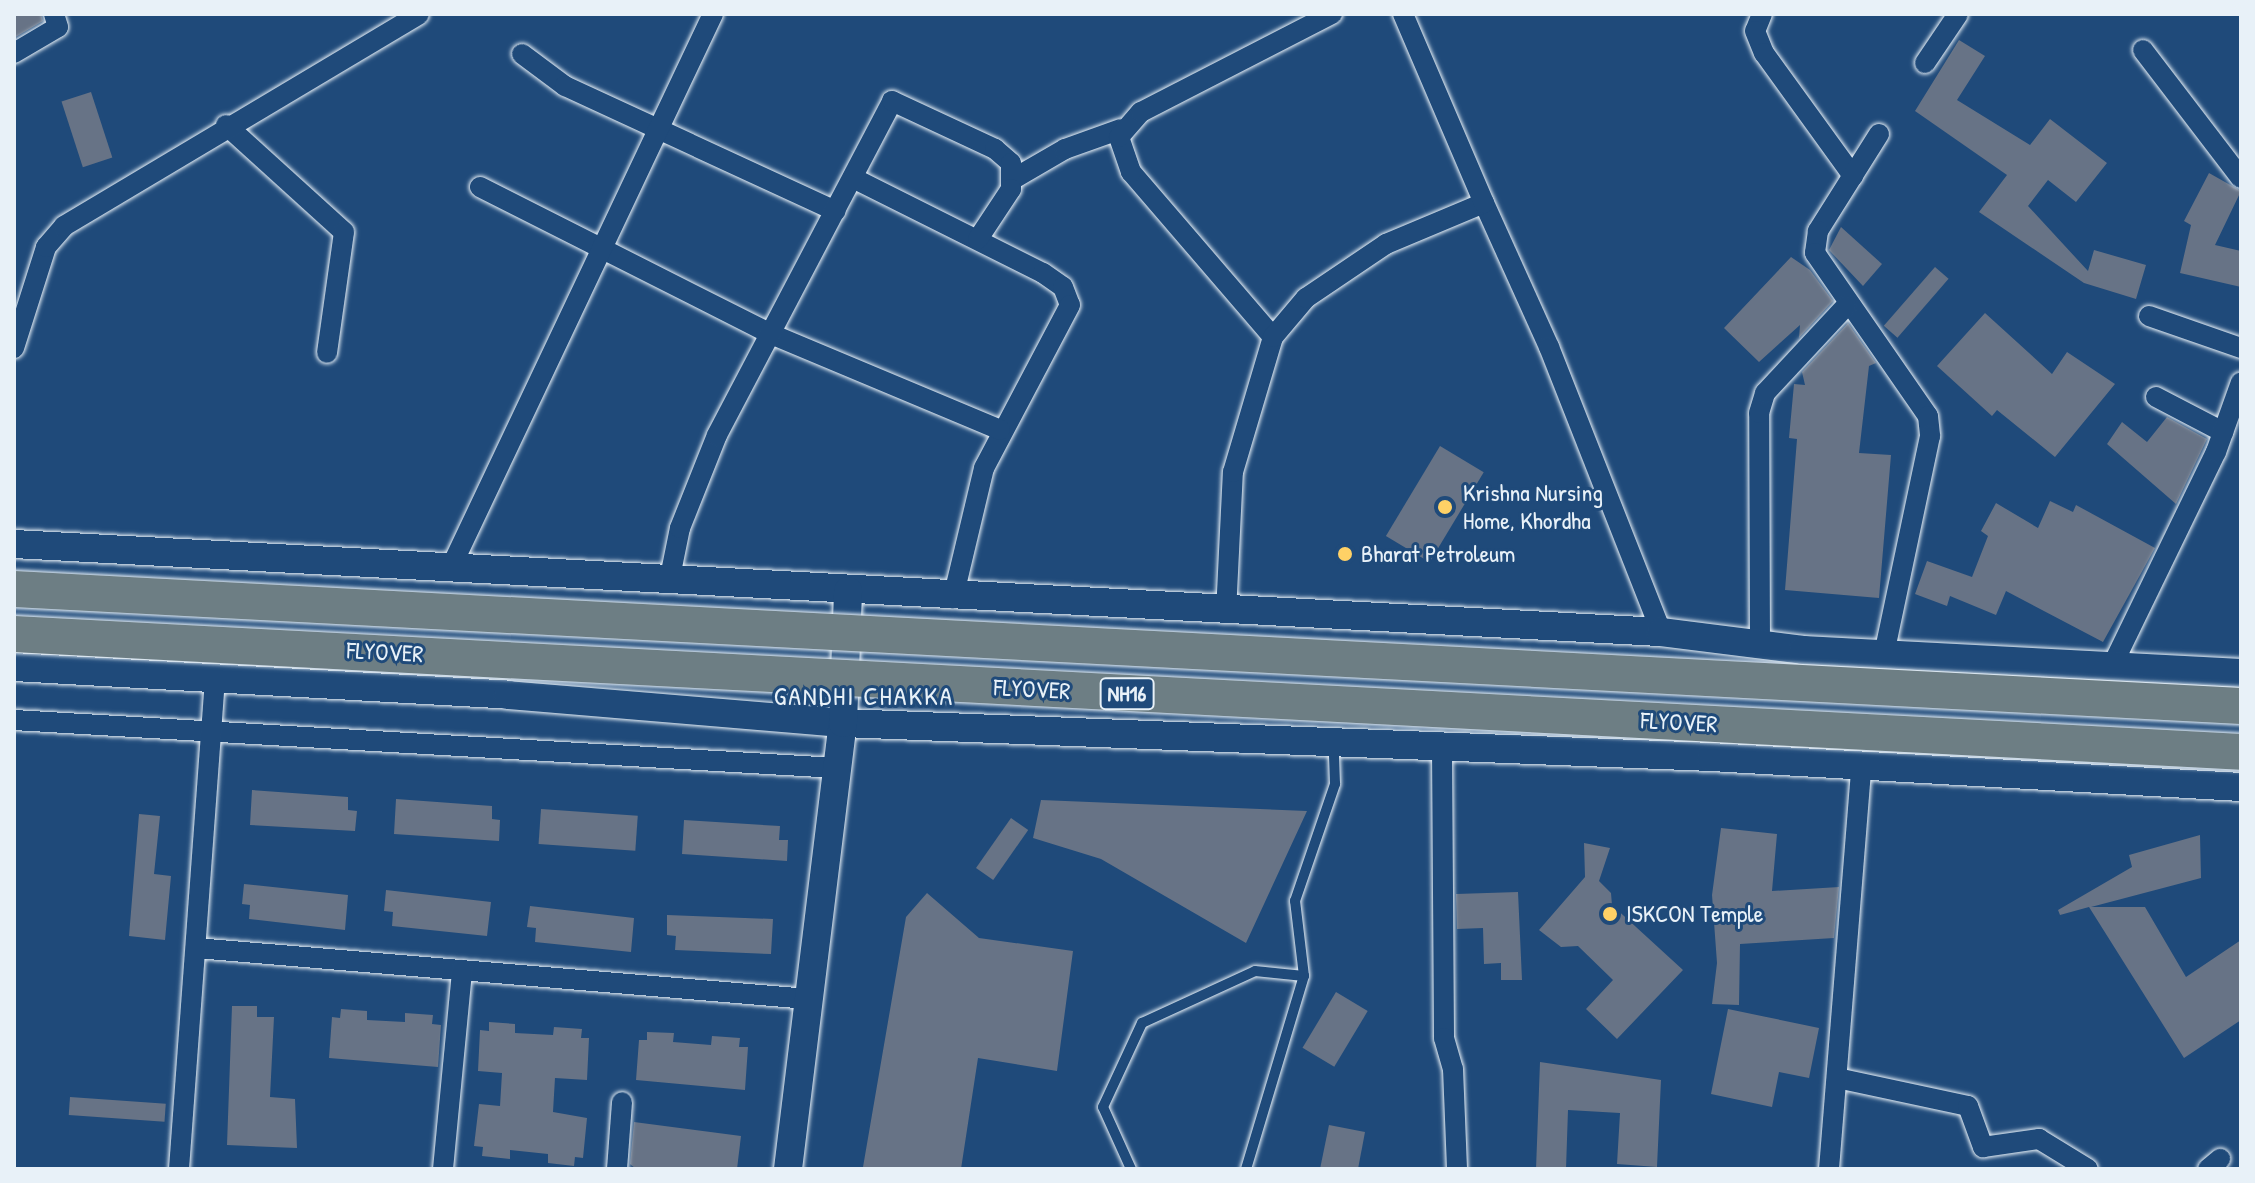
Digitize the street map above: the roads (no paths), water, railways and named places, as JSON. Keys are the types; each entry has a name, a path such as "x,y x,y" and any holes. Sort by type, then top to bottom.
{"highway":[{"name":"FLYOVER","path":"14,589 2241,706"},
{"name":"FLYOVER","path":"14,634 2241,752"}],"street":[{"path":"14,53 58,27 54,14"},
{"path":"14,348 46,247 64,226 226,125 419,14"},
{"path":"453,563 599,248 660,130 713,14"},
{"path":"978,239 1015,178 1065,149 1121,129 1141,112 1332,14"},
{"path":"1403,14 1549,347 1661,632"},
{"path":"1762,14 1755,31 1764,53 1853,176"},
{"path":"1925,63 1958,14"},
{"path":"2143,50 2241,178"},
{"path":"522,54 565,86 835,211"},
{"path":"670,577 694,487 892,101 995,149 1011,163 1015,178"},
{"path":"226,125 344,232 327,353"},
{"path":"1121,129 1118,147 1131,172 1273,337"},
{"path":"1879,134 1818,231 1815,253 1846,306 1928,416 1930,436 1884,654"},
{"path":"853,178 978,239 1053,280 1070,305 1000,430 984,468 953,598"},
{"path":"480,187 771,334 1000,430"},
{"path":"1226,613 1233,472 1273,337 1306,298 1386,244 1484,203"},
{"path":"1760,647 1759,413 1765,393 1846,306"},
{"path":"2149,316 2241,348"},
{"path":"2112,666 2223,432 2241,382"},
{"path":"2156,397 2223,432"},
{"path":"14,544 453,563 953,598 1661,632 1760,647 2241,673"},
{"path":"788,1169 843,723 848,591"},
{"path":"14,667 843,723 1334,746 1711,757 1861,770 2241,787"},
{"path":"179,1169 215,679"},
{"path":"14,720 837,768"},
{"path":"1442,749 1444,1038 1453,1069 1457,1169"},
{"path":"1829,1169 1861,770"},
{"path":"196,948 808,999"},
{"path":"443,1169 462,970"},
{"path":"1837,1078 1968,1106 1983,1147 2039,1139 2088,1169"},
{"path":"617,1169 622,1102"}],"lane":[{"path":"1246,1169 1304,976 1295,901 1335,784 1334,746"},
{"path":"1131,1169 1103,1107 1142,1023 1255,971 1304,976"}],"place":[{"name":"Krishna Nursing Home, Khordha","path":"1445,507"},
{"name":"Bharat Petroleum","path":"1345,554"},
{"name":"ISKCON Temple","path":"1610,914"}],"district":[{"name":"GANDHI CHAKKA","path":"864,696"}]}
